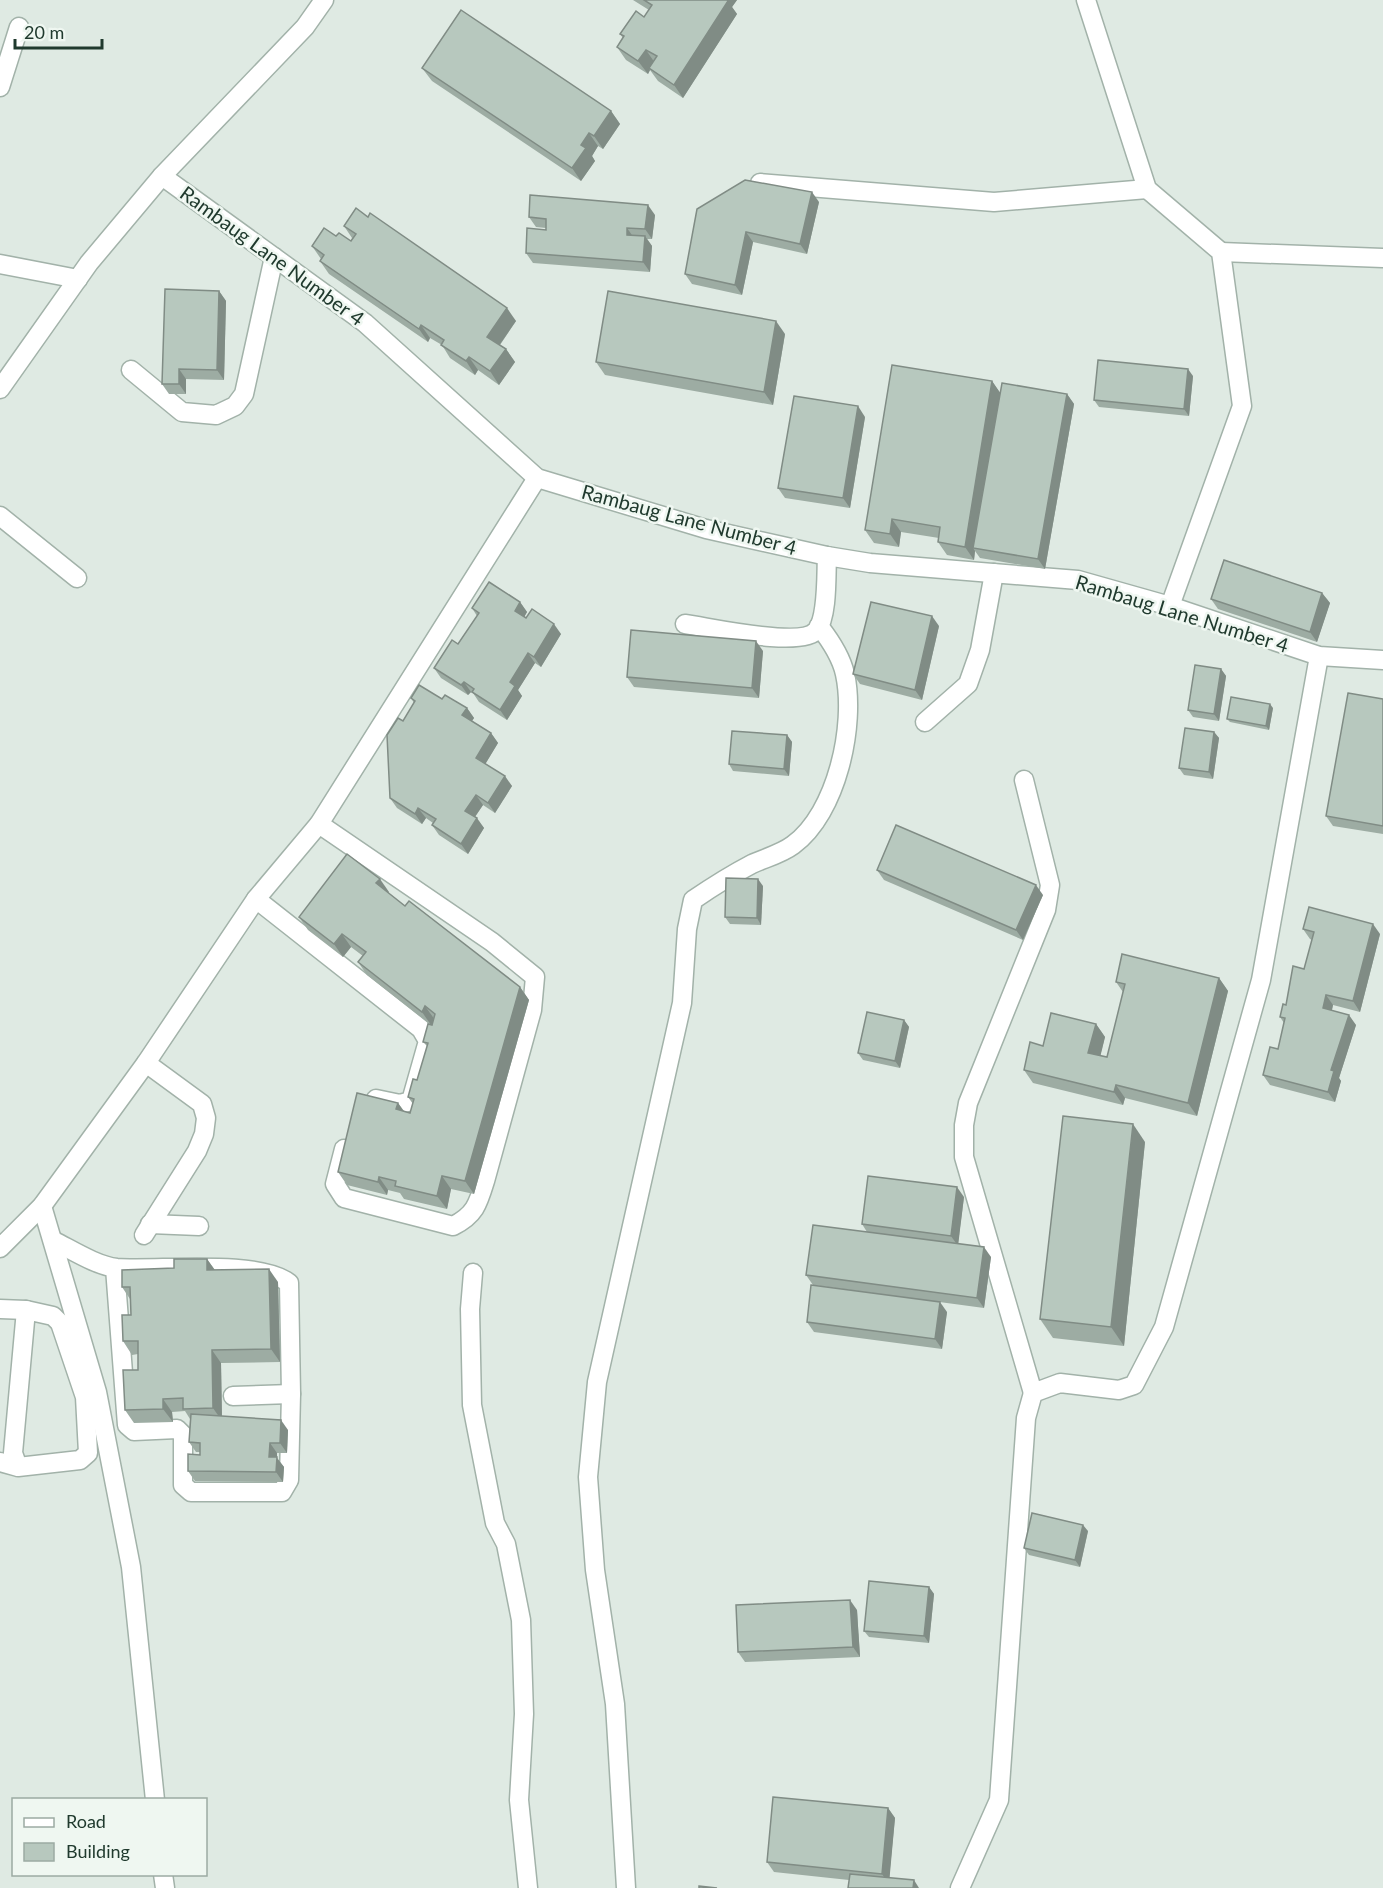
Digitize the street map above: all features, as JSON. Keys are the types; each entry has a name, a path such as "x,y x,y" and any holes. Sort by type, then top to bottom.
{"street":[{"path":"0,389 78,279 162,176 305,27 324,0"},
{"path":"1086,0 1147,189 1221,252 1383,258"},
{"path":"0,87 19,27"},
{"name":"Rambaug Lane Number 4","path":"162,176 365,323 537,478 706,529 827,556 870,563 1078,580 1170,606 1319,656 1383,660"},
{"path":"760,183 994,202 1147,189"},
{"path":"1170,606 1242,406 1221,252"},
{"path":"131,370 182,412 216,415 235,406 244,394 274,257"},
{"path":"0,264 78,279"},
{"path":"0,1247 42,1206 146,1063 256,899 320,824 537,478"},
{"path":"0,516 76,578"},
{"path":"685,624 779,638 808,637 819,626 823,618 827,556"},
{"path":"925,722 968,684 980,650 994,573"},
{"path":"626,1888 615,1704 608,1641 595,1570 588,1477 597,1382 682,1003 687,928 693,900 722,881 792,846 813,827 843,762 847,702 845,671 834,646 819,626"},
{"path":"1032,1393 1060,1383 1119,1390 1134,1386 1164,1327 1262,980 1319,656"},
{"path":"960,1888 999,1800 1026,1418 1032,1393 964,1157 964,1125 968,1103 1046,910 1050,885 1024,780"},
{"path":"320,824 492,942 535,977 532,1010 479,1202 469,1218 453,1226 344,1198 335,1184 348,1133"},
{"path":"256,899 421,1029 428,1041 411,1101 400,1104 366,1097 356,1102"},
{"path":"146,1063 202,1104 206,1118 204,1134 197,1151 147,1229 199,1226"},
{"path":"42,1206 97,1392 131,1567 155,1798"},
{"path":"54,1241 115,1268 181,1266 280,1276 289,1283 291,1394 289,1480 282,1492 191,1492 183,1485 183,1435 177,1429 134,1431 127,1425 115,1268"},
{"path":"473,1273 470,1309 472,1406 495,1523 506,1544 520,1620 524,1714 519,1800 528,1888"},
{"path":"0,1309 26,1310 53,1316 60,1323 85,1397 87,1453 80,1460 9,1464 13,1453 26,1310"},
{"path":"233,1396 291,1394"}],"building":[{"path":"644,0 728,1 674,85 649,68 657,56 646,50 638,61 617,47 624,36 620,34 636,11 644,17 652,5"},
{"path":"461,10 611,111 594,136 589,133 581,145 586,148 572,168 422,68"},
{"path":"745,180 812,192 800,244 746,232 735,285 685,274 697,209"},
{"path":"530,195 648,205 645,229 627,228 627,235 645,236 643,262 526,253 527,228 546,230 546,219 529,217"},
{"path":"356,208 368,217 370,213 507,308 487,337 506,349 490,371 469,357 466,361 441,345 444,340 421,325 419,329 320,261 324,255 312,246 324,228 336,236 339,233 351,241 356,234 344,226"},
{"path":"165,289 219,291 217,370 179,369 179,384 162,384"},
{"path":"608,291 776,321 764,392 596,362"},
{"path":"1098,360 1188,369 1184,409 1094,400"},
{"path":"892,365 992,381 965,547 938,542 940,527 892,519 890,534 865,530"},
{"path":"1002,383 1067,394 1038,559 973,548"},
{"path":"794,396 858,406 843,498 778,488"},
{"path":"1224,560 1322,593 1310,632 1211,599"},
{"path":"489,582 520,602 515,611 526,618 532,609 554,624 534,657 528,653 510,682 515,686 500,710 472,692 474,689 464,682 461,685 434,668 452,640 458,644 479,613 472,608"},
{"path":"871,602 932,616 915,690 853,674"},
{"path":"631,630 756,641 752,688 627,677"},
{"path":"1195,665 1221,669 1214,714 1188,710"},
{"path":"419,685 442,699 445,695 467,708 462,715 491,733 476,758 505,776 488,803 476,795 465,811 477,818 461,844 432,825 436,819 418,808 415,814 390,798 387,735 398,718 403,721 415,701 411,698"},
{"path":"1348,693 1383,699 1383,826 1326,816"},
{"path":"1231,697 1270,704 1266,726 1227,719"},
{"path":"1185,728 1214,732 1209,772 1179,768"},
{"path":"732,731 787,735 784,769 729,764"},
{"path":"896,825 1036,885 1016,930 877,870"},
{"path":"347,854 380,879 376,883 405,906 409,901 520,987 465,1181 442,1176 437,1196 395,1186 396,1181 379,1177 378,1182 338,1172 357,1093 398,1103 396,1109 410,1113 414,1099 408,1097 413,1079 417,1080 428,1043 423,1042 428,1024 432,1025 435,1014 425,1006 422,1012 358,962 366,952 342,934 334,944 299,917"},
{"path":"726,878 758,879 757,918 725,917"},
{"path":"1309,907 1373,924 1353,1001 1326,995 1323,1008 1349,1015 1331,1070 1334,1071 1328,1092 1263,1075 1270,1047 1278,1049 1285,1018 1280,1017 1283,1004 1286,1005 1293,966 1304,969 1314,932 1303,929"},
{"path":"1122,954 1219,978 1188,1103 1116,1085 1114,1092 1024,1070 1030,1042 1043,1046 1051,1013 1096,1024 1088,1053 1107,1057 1125,984 1116,982"},
{"path":"867,1012 904,1020 895,1061 858,1053"},
{"path":"1063,1116 1133,1124 1111,1327 1040,1319"},
{"path":"868,1176 957,1187 951,1236 862,1224"},
{"path":"813,1225 984,1247 977,1298 806,1275"},
{"path":"174,1259 207,1259 207,1270 269,1269 271,1349 212,1350 213,1408 183,1409 183,1398 163,1399 163,1409 125,1410 123,1370 138,1370 138,1341 123,1341 122,1315 131,1315 130,1287 122,1287 122,1270 174,1268"},
{"path":"811,1285 940,1302 935,1339 807,1322"},
{"path":"191,1414 281,1420 280,1443 270,1443 269,1457 277,1457 276,1472 188,1471 188,1454 200,1455 200,1443 189,1442"},
{"path":"1032,1513 1083,1525 1075,1560 1024,1548"},
{"path":"869,1581 929,1587 924,1636 864,1631"},
{"path":"850,1600 853,1647 738,1652 736,1605"},
{"path":"773,1797 888,1808 882,1874 767,1862"},
{"path":"850,1874 914,1880 913,1888 848,1888"}]}
